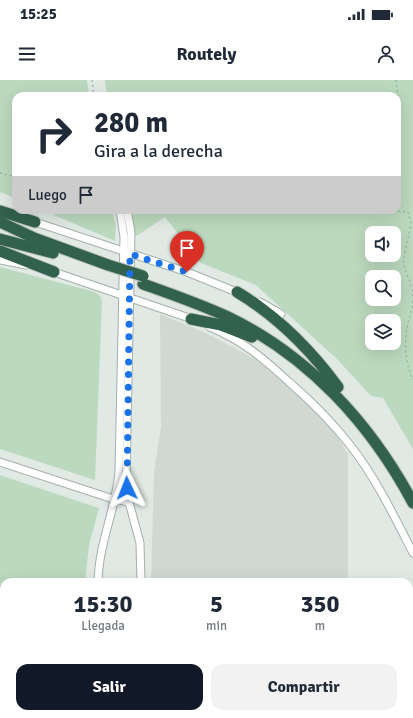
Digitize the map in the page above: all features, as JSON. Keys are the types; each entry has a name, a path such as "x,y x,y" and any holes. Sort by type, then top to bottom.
{"highway":[{"path":"0,211 35,222"},
{"path":"0,222 34,238 108,268 213,302 253,322 301,354 338,387"},
{"path":"0,239 108,268"},
{"path":"0,251 54,272"},
{"path":"143,280 236,321 285,351 313,373 345,405 371,435 391,465 413,503"},
{"path":"237,292 262,308 310,352 338,387 374,427 391,451 413,489"},
{"path":"191,319 221,325 245,334 272,347 313,373"}],"street":[{"path":"0,204 12,210"},
{"path":"19,214 35,222 205,278 281,314"},
{"path":"98,578 100,554 115,500 119,471 123,380 129,297 127,253 121,214"},
{"path":"128,214 131,227 121,294 126,478 129,502 140,543 141,578"},
{"path":"0,260 54,272 121,294 191,319 231,336 254,350 330,421 351,446 371,475 413,553"},
{"path":"0,462 115,500 129,502"}],"path":[{"path":"92,80 94,92"},
{"path":"396,80 397,92"},
{"path":"0,173 12,176"},
{"path":"401,211 408,212 411,224 403,263 412,288 413,297"},
{"path":"413,301 412,313 407,328 406,341 409,370 413,380"}],"shaded area":[{"path":"160,314 206,333 257,360 302,397 331,427 348,454 348,578 151,578 154,472 161,426"}],"green space":[{"path":"0,80 87,80 88,92 12,92 12,197 1,192 0,194"},
{"path":"105,80 413,80 413,449 383,398 371,396 338,360 256,285 201,263 165,217 138,235 128,236 125,214 401,214 401,92 106,92"},
{"path":"51,214 113,214 116,226 115,241"},
{"path":"0,267 95,292 100,296 102,301 95,480 0,449"},
{"path":"0,475 99,508 89,545 85,578 0,578"}],"route":[{"path":"127,488 127,380 130,254 187,272"}]}
